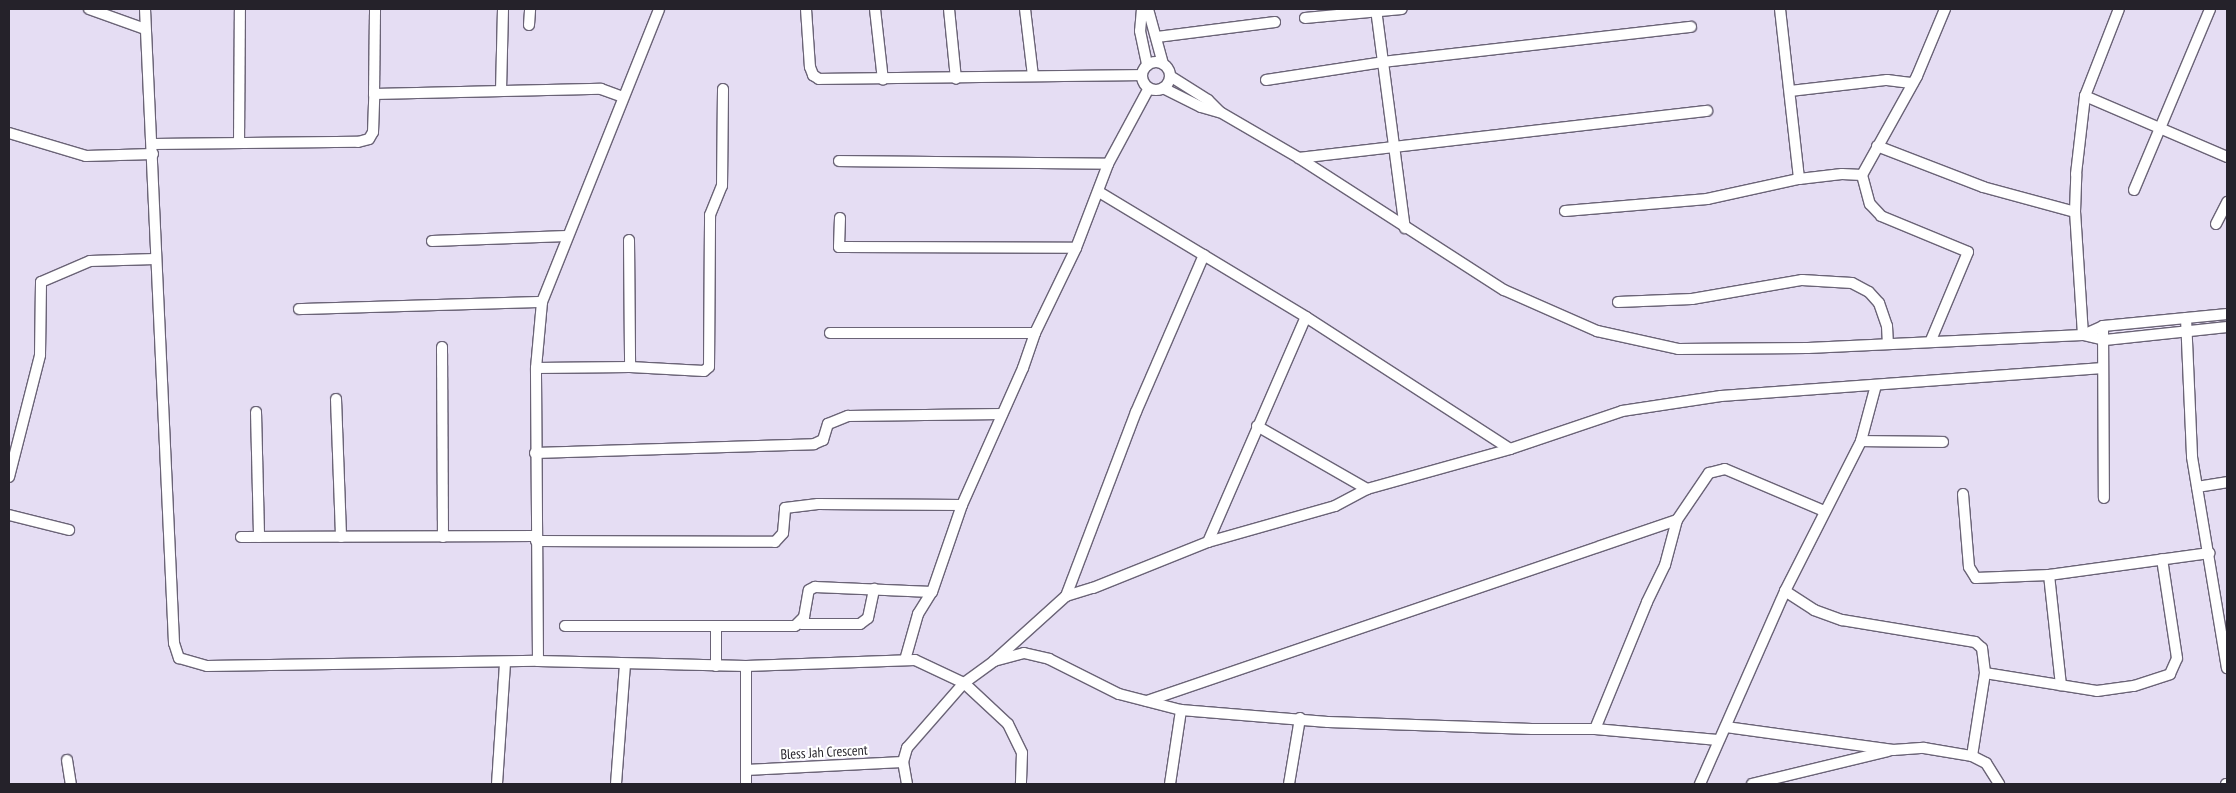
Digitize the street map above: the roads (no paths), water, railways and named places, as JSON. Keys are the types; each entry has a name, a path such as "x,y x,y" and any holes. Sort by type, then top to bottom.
{"street":[{"path":"89,9 145,29"},
{"path":"145,9 153,149 155,259 174,643 179,658 207,666 505,663 538,661 716,666 905,660 924,662 964,683 1008,724 1022,753 1021,784"},
{"path":"239,142 240,9"},
{"path":"9,133 86,156 239,142 358,142 369,139 373,132 375,9"},
{"path":"501,91 503,9"},
{"path":"529,25 530,9"},
{"path":"538,661 536,368 542,302 659,9"},
{"path":"806,9 812,75 819,79 883,80 1142,75"},
{"path":"875,9 883,80"},
{"path":"949,9 956,79"},
{"path":"1025,9 1033,76"},
{"path":"1142,9 1140,31 1147,65 1142,75"},
{"path":"1148,9 1163,64 1170,76 1208,100 1220,112 1299,158 1504,290 1597,332 1678,349 1808,348 1931,340 2083,335 2105,340 2227,327"},
{"path":"1305,18 1402,9"},
{"path":"1780,9 1799,179"},
{"path":"1931,340 1968,252 1881,216 1870,204 1862,175 1913,82 1945,9"},
{"path":"2083,335 2075,212 2085,96 2118,9"},
{"path":"1376,10 1405,228"},
{"path":"2134,190 2159,126 2180,85 2210,10"},
{"path":"1157,37 1276,22"},
{"path":"1266,80 1383,62 1691,27"},
{"path":"1147,65 1155,62 1163,64"},
{"path":"1142,75 1149,88"},
{"path":"1163,88 1170,76"},
{"path":"1790,91 1887,80 1913,82"},
{"path":"1149,88 1163,88 1201,107 1220,112"},
{"path":"905,660 918,614 932,592 962,505 1035,332 1076,248 1108,164 1149,88"},
{"path":"374,94 601,89 623,97"},
{"path":"536,368 630,367 704,371 709,367 710,215 722,186 723,89"},
{"path":"2085,96 2159,126 2227,157"},
{"path":"1299,158 1707,111"},
{"path":"1877,146 1983,187 2075,212"},
{"path":"840,161 1108,164"},
{"path":"1565,211 1707,199 1799,179 1842,174 1862,175"},
{"path":"1098,192 1306,317 1510,449"},
{"path":"2216,224 2227,202"},
{"path":"840,218 839,247 1076,248"},
{"path":"432,241 568,236"},
{"path":"629,240 630,367"},
{"path":"1066,596 1136,412 1204,255"},
{"path":"9,477 40,355 41,282 90,261 155,259"},
{"path":"1618,302 1692,300 1802,280 1852,283 1869,292 1879,303 1887,326 1888,343"},
{"path":"299,309 542,302"},
{"path":"2083,335 2103,326 2227,314"},
{"path":"1208,542 1306,317"},
{"path":"2186,318 2192,457 2223,611 2227,668"},
{"path":"2103,326 2105,340 2103,368 2104,498"},
{"path":"830,333 1035,332"},
{"path":"442,347 443,537"},
{"path":"907,784 903,762 907,748 964,683 994,661 1066,596 1093,588 1208,542 1335,506 1367,489 1510,449 1622,411 1721,396 2103,368"},
{"path":"1708,784 1700,784 1784,591 1861,441 1876,385"},
{"path":"336,399 342,537"},
{"path":"256,412 259,537"},
{"path":"536,453 814,444 822,440 828,424 848,416 1002,414"},
{"path":"1258,426 1367,489"},
{"path":"1861,441 1943,442"},
{"path":"1595,729 1647,602 1665,565 1677,520 1708,473 1716,469 1725,469 1824,511"},
{"path":"2197,487 2227,482"},
{"path":"1963,494 1970,567 1976,578 2049,575 2210,552"},
{"path":"241,537 443,537 775,542 783,533 785,508 818,504 962,505"},
{"path":"9,515 69,530"},
{"path":"1146,701 1677,520"},
{"path":"1986,673 2097,691 2134,686 2170,674 2176,658 2162,559"},
{"path":"2049,575 2061,685"},
{"path":"800,624 808,590 814,587 874,588 932,592"},
{"path":"565,626 860,624 868,618 874,588"},
{"path":"1784,591 1814,610 1842,620 1975,642 1986,656 1986,673 1972,756"},
{"path":"716,626 716,666"},
{"path":"994,661 1024,653 1049,659 1094,684 1181,710 1300,718 1328,722 1454,727 1595,729 1718,740"},
{"path":"497,784 505,663"},
{"path":"616,784 625,664"},
{"path":"746,666 746,784"},
{"path":"1170,784 1181,710"},
{"path":"1290,784 1300,718"},
{"path":"1726,727 1893,750"},
{"path":"1752,784 1893,750 1924,748 1972,756 1986,763 1999,784"},
{"path":"67,760 71,784"},
{"name":"Bless Jah Crescent","path":"746,770 903,762"}]}
